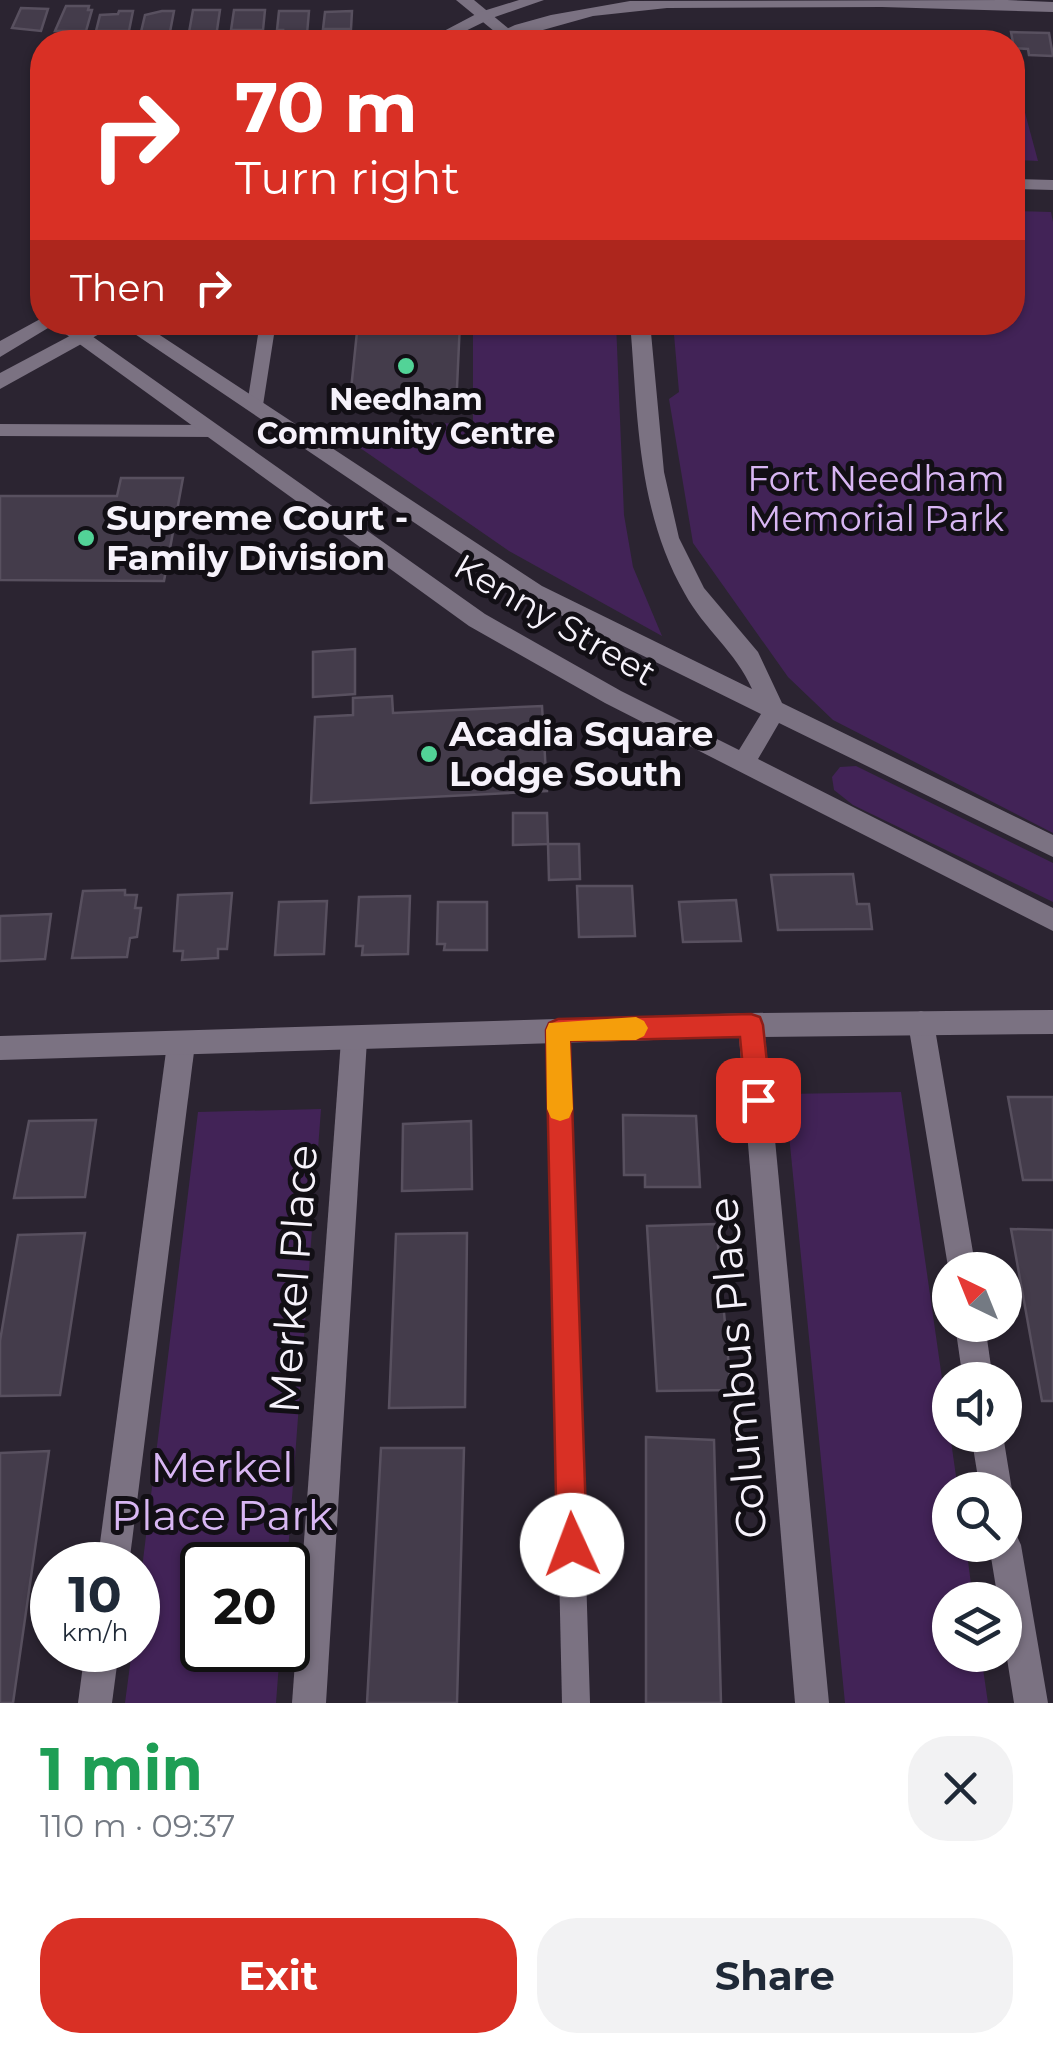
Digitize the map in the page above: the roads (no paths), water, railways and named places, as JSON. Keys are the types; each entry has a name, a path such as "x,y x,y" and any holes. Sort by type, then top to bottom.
{"street":[{"path":"464,0 503,30"},
{"path":"455,30 486,15 536,0"},
{"path":"517,30 594,9 655,2 958,1 1053,7"},
{"path":"1025,184 1053,184"},
{"path":"0,350 30,333"},
{"name":"Kenny Street","path":"77,335 477,620 614,698 1053,920"},
{"path":"0,382 90,335"},
{"name":"Kenny Street","path":"146,335 534,592 1053,847"},
{"path":"641,335 653,472 668,538 695,593 750,658 774,712 744,762"},
{"path":"214,431 255,406"},
{"path":"0,1048 751,1025 1053,1022"},
{"path":"920,1023 958,1252"},
{"name":"Columbus Place","path":"751,1025 812,1703"},
{"name":"Merkel Place","path":"309,1703 354,1040"},
{"path":"116,1542 181,1044"},
{"path":"1008,1562 1030,1703"},
{"path":"95,1703 99,1672"}],"lane":[{"path":"255,406 266,335"},
{"path":"0,430 214,431"},
{"path":"558,1030 576,1703"}],"place":[{"name":"Needham Community Centre","path":"406,366"},
{"name":"Supreme Court - Family Division","path":"86,538"},
{"name":"Acadia Square Lodge South","path":"429,754"}],"park label":[{"name":"Fort Needham Memorial Park","path":"876,499"},
{"name":"Merkel Place Park","path":"222,1491"}]}
